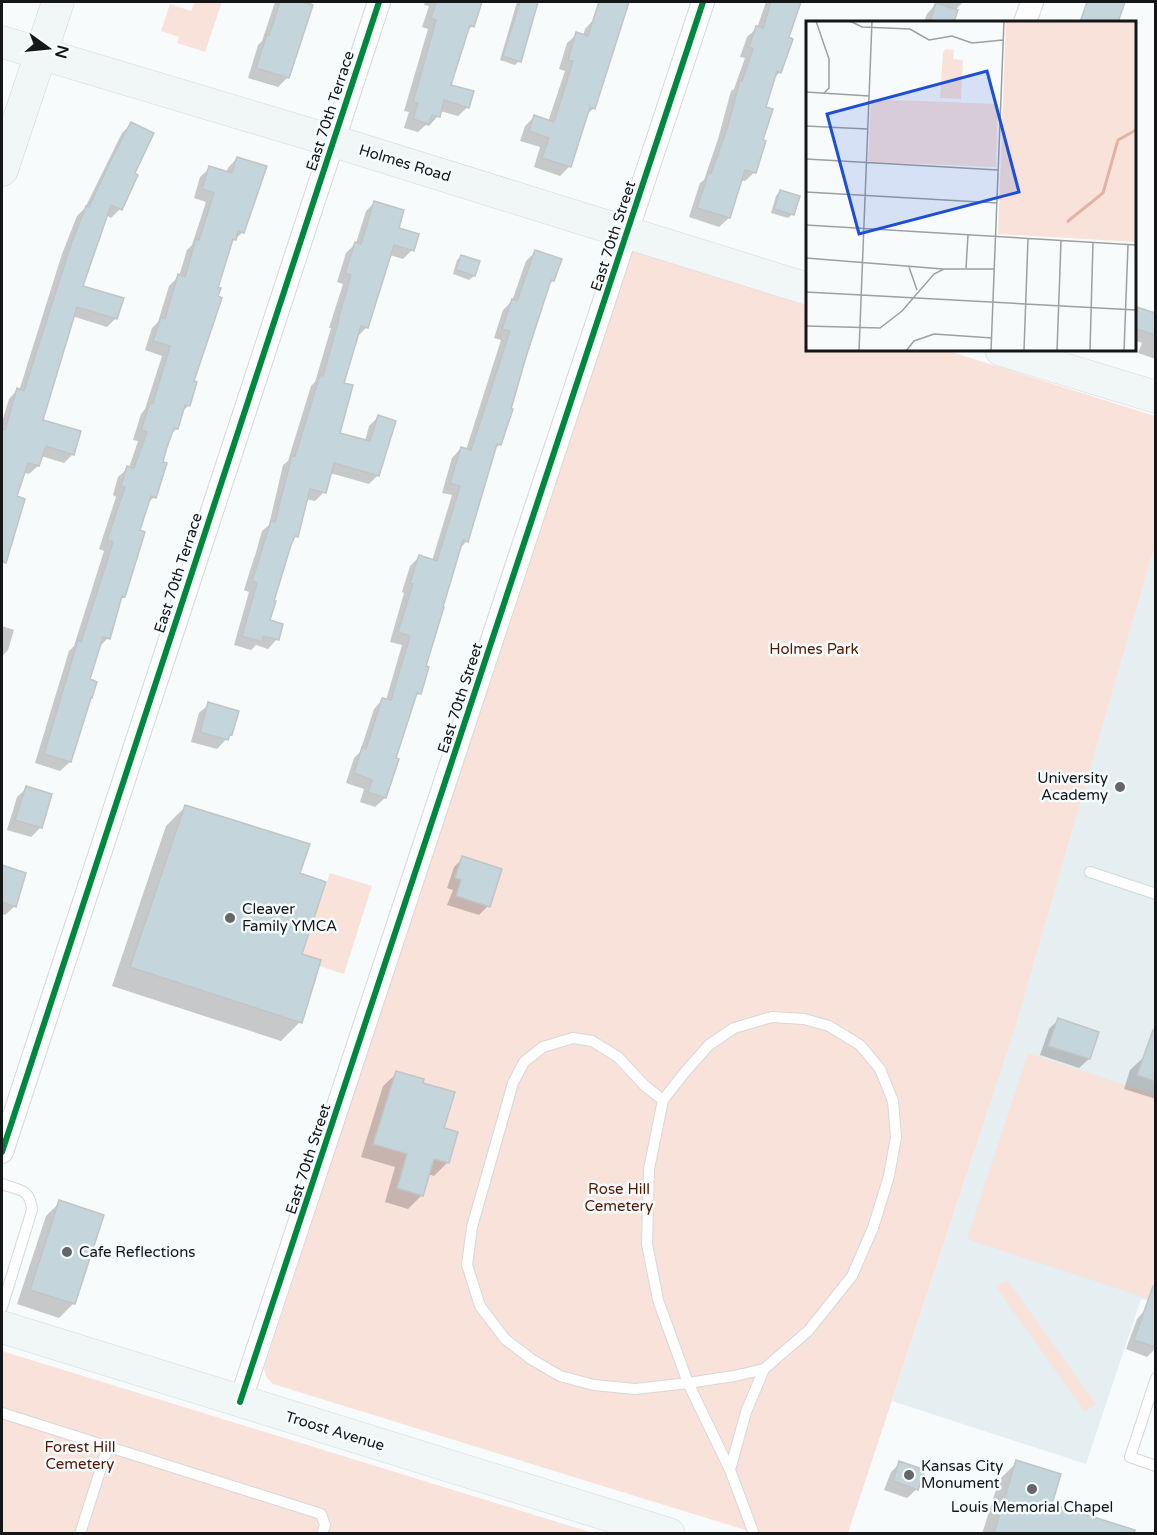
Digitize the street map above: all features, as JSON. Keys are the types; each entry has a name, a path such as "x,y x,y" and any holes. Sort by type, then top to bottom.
{"main road":[{"path":"2,170 58,2"},
{"name":"Holmes Road","path":"2,42 333,141 806,289"},
{"path":"1004,351 1155,397"},
{"name":"Troost Avenue","path":"2,1328 669,1533"}],"street":[{"name":"East 70th Terrace","path":"2,1152 379,2"},
{"name":"East 70th Street","path":"240,1402 703,2"},
{"path":"1025,21 1032,2"}],"lane":[{"path":"1090,872 1155,894"},
{"path":"730,1470 746,1412 764,1369 809,1330 852,1276 873,1228 889,1176 896,1137 893,1101 880,1069 860,1045 829,1026 804,1019 772,1017 734,1028 709,1045 663,1100 649,1169 647,1244 658,1300 688,1383 730,1470 754,1533"},
{"path":"663,1100 645,1086 618,1057 592,1041 573,1038 543,1047 524,1062 513,1083 472,1227 468,1265 480,1306 505,1339 531,1359 560,1376 594,1386 635,1389 734,1376 764,1369"},
{"path":"2,1184 26,1193 31,1199 32,1210 2,1307"},
{"path":"1155,1378 1130,1457 1155,1466"},
{"path":"2,1413 321,1514 325,1525 322,1533"},
{"path":"80,1533 108,1446"}],"shaded area":[{"name":"University Academy","path":"1155,545 1155,1303 1141,1299 1086,1464 892,1401 1015,1029"}],"green space":[{"path":"195,2 222,2 205,52 177,43 179,37 161,31 170,4 191,11"},
{"path":"632,250 806,306 806,351 948,351 1155,416 1155,545 1015,1029 848,1533 755,1533 273,1384 267,1378 264,1369 434,844"},
{"path":"330,873 372,886 344,974 319,966 302,954"},
{"path":"1028,1053 1155,1095 1155,1301 967,1239"},
{"path":"1007,1280 1096,1404 1085,1412 996,1287"},
{"name":"Forest Hill Cemetery","path":"2,1351 593,1533 2,1533"}],"building":[{"path":"280,2 302,2 313,5 289,78 256,68"},
{"path":"436,2 482,2 474,27 470,25 451,85 474,91 469,108 444,100 440,117 432,115 429,124 413,119 418,103 413,102 436,20 431,18"},
{"path":"520,2 538,2 521,62 503,56"},
{"path":"599,2 629,2 595,109 590,107 571,167 542,158 549,138 529,131 534,115 554,122 573,61 568,60 576,32 588,36"},
{"path":"771,2 801,2 789,37 793,39 781,73 777,71 766,107 773,109 756,173 745,170 730,218 697,208 727,129 740,80 742,81 753,49 749,47 756,26 763,28"},
{"path":"1087,2 1125,2 1118,21 1080,21"},
{"path":"936,3 958,10 954,21 930,21"},
{"path":"131,122 154,133 135,173 138,175 122,210 111,205 83,286 124,298 117,319 77,307 43,420 81,431 74,455 46,446 39,466 28,463 17,496 25,499 6,563 2,562 2,429 5,430 17,388 24,391 71,244 86,206 89,207"},
{"path":"237,157 267,166 244,233 238,231 236,240 233,239 218,288 221,288 218,296 222,298 194,381 197,382 190,406 185,405 178,429 174,428 167,447 163,462 167,463 156,498 151,496 140,530 145,532 125,597 122,596 110,639 103,637 90,679 97,682 71,762 44,754 78,640 81,642 113,542 107,540 125,487 121,486 127,466 134,468 147,432 141,430 150,403 153,403 170,346 153,341 161,317 165,319 178,274 185,277 196,239 199,240 214,193 202,189 209,166 232,173"},
{"path":"780,190 800,196 794,215 774,209"},
{"path":"374,201 404,210 399,228 419,234 414,251 394,245 368,328 361,326 344,383 353,385 340,433 370,441 378,415 396,421 379,476 334,463 326,493 310,489 298,537 295,536 291,545 270,620 283,624 279,640 263,636 262,642 242,636 257,583 252,581 271,521 275,522 292,455 295,456 320,375 323,376 351,275 345,273 355,242 361,244"},
{"path":"535,250 562,259 554,281 551,280 526,357 511,409 513,409 501,445 497,444 468,542 463,540 426,666 429,667 421,694 417,693 386,798 368,792 372,780 354,773 362,747 366,749 382,698 391,700 410,636 398,632 413,584 410,583 419,555 437,561 460,486 450,483 461,447 471,450 510,331 502,329 512,299 517,301"},
{"path":"461,255 480,261 475,276 456,270"},
{"path":"1136,307 1155,313 1155,335 1136,329"},
{"path":"208,702 239,711 232,735 230,734 228,740 200,732"},
{"path":"26,786 52,794 42,828 15,820"},
{"name":"Cleaver Family YMCA","path":"185,805 310,844 300,873 326,882 302,954 321,960 302,1023 130,967"},
{"path":"462,856 502,869 490,907 456,896 461,880 455,878"},
{"path":"2,865 26,873 16,907 2,902"},
{"path":"1058,1018 1099,1032 1090,1059 1048,1046"},
{"path":"1153,1030 1155,1030 1155,1081 1137,1075"},
{"path":"396,1071 424,1079 423,1083 455,1092 444,1128 458,1132 449,1163 434,1159 423,1196 397,1188 407,1154 373,1144"},
{"name":"Cafe Reflections","path":"59,1200 104,1215 75,1304 30,1290"},
{"path":"1153,1286 1155,1286 1155,1347 1134,1340"},
{"name":"Louis Memorial Chapel","path":"1016,1460 1061,1474 1052,1504 1135,1530 1134,1533 994,1533"},
{"name":"Kansas City Monument","path":"899,1461 925,1470 918,1490 893,1481"}],"cycle path":[{"path":"2,1152 379,2"},
{"path":"240,1402 703,2"}],"place":[{"name":"University Academy","path":"1120,787"},
{"name":"Cleaver Family YMCA","path":"230,918"},
{"name":"Cafe Reflections","path":"67,1252"},
{"name":"Kansas City Monument","path":"909,1475"},
{"name":"Louis Memorial Chapel","path":"1032,1489"}],"park label":[{"name":"Holmes Park","path":"814,649"},
{"name":"Rose Hill Cemetery","path":"619,1198"}]}
